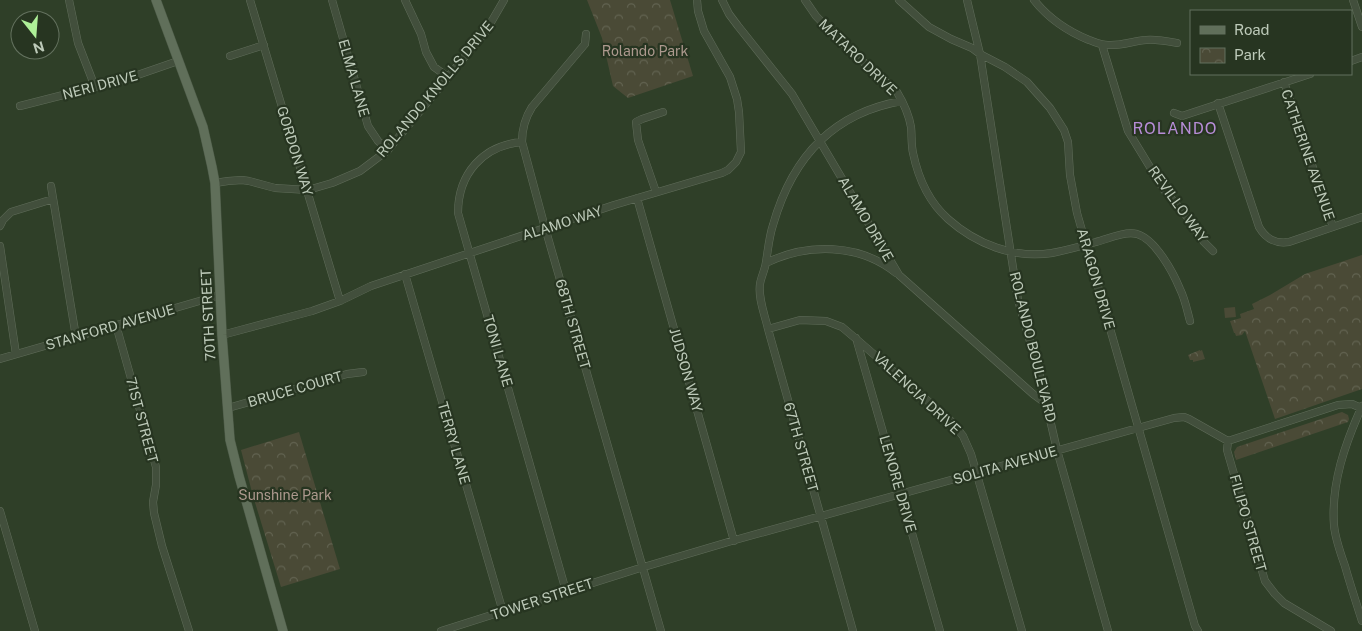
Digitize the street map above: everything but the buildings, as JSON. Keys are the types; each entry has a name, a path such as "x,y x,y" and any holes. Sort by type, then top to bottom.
{"main road":[{"name":"70TH STREET","path":"156,0 203,127 212,167 230,440 283,631"}],"street":[{"path":"70,0 78,43 95,87"},
{"name":"GORDON WAY","path":"250,0 340,301"},
{"name":"ELMA LANE","path":"332,0 368,126 378,141 388,150"},
{"path":"405,0 434,67 448,77"},
{"name":"ROLANDO KNOLLS DRIVE","path":"214,183 242,180 275,188 308,190 347,178 370,164 388,150 486,31 504,0"},
{"name":"ALAMO WAY","path":"222,334 340,301 371,286 406,274 728,170 736,162 741,152 737,99 730,77 704,31 696,0"},
{"name":"ALAMO DRIVE","path":"722,0 738,26 792,94 899,275 1032,394 1048,405"},
{"name":"MATARO DRIVE","path":"805,0 816,16 839,40 897,92 911,124 912,150 924,187 948,219 967,234 984,243 1011,252 1029,254 1069,250 1129,233 1139,235 1148,239 1178,284 1190,322"},
{"name":"ARAGON DRIVE","path":"899,0 929,27 951,40 972,48 1027,82 1050,108 1064,130 1068,142 1070,174 1077,213 1198,631"},
{"name":"ROLANDO BOULEVARD","path":"968,0 980,54 1018,300 1048,405 1057,450 1108,631"},
{"path":"1034,0 1060,25 1077,35 1102,45 1146,40 1177,43"},
{"path":"1353,0 1362,27"},
{"name":"68TH STREET","path":"586,34 585,44 532,106 525,118 522,142 661,631"},
{"path":"230,56 264,45"},
{"name":"REVILLO WAY","path":"1102,45 1128,131 1164,190 1213,251"},
{"name":"NERI DRIVE","path":"20,106 126,79 178,61"},
{"path":"1174,113 1182,116 1307,75"},
{"name":"CATHERINE AVENUE","path":"1284,82 1333,227"},
{"name":"67TH STREET","path":"854,631 768,329 760,294 760,283 766,263 773,224 781,200 799,167 820,140 837,126 856,115 872,108 902,101"},
{"path":"1218,103 1259,227 1272,241 1289,242 1362,217"},
{"path":"656,192 638,140 636,122 642,118 663,112"},
{"name":"TONI LANE","path":"522,142 508,144 487,154 471,169 463,183 458,213 566,591"},
{"path":"51,186 76,337"},
{"name":"JUDSON WAY","path":"637,198 734,541"},
{"path":"0,226 11,212 53,199"},
{"path":"0,246 16,354"},
{"path":"766,263 798,251 834,249 865,256 899,275"},
{"name":"TERRY LANE","path":"406,274 503,612"},
{"name":"STANFORD AVENUE","path":"0,359 220,295"},
{"name":"VALENCIA DRIVE","path":"768,329 800,320 826,321 842,328 952,421 963,436 977,473 1022,631"},
{"name":"71ST STREET","path":"116,325 156,467 154,513 162,546 189,631"},
{"name":"LENORE DRIVE","path":"855,338 940,631"},
{"name":"BRUCE COURT","path":"228,408 347,374 362,372"},
{"path":"1228,441 1338,405 1352,404 1361,407 1338,472 1335,491 1334,525 1338,545 1362,620"},
{"name":"SOLITA AVENUE","path":"644,567 1174,418 1184,417 1228,441"},
{"name":"FILIPO STREET","path":"1228,441 1227,450 1265,581 1284,603 1331,631"},
{"path":"0,511 35,631"},
{"name":"TOWER STREET","path":"441,631 644,567"}],"green space":[{"name":"Rolando Park","path":"587,0 670,0 693,76 628,98 613,86 602,38"},
{"path":"1362,255 1362,389 1275,419 1245,331 1242,335 1236,336 1230,321 1241,318 1240,314 1254,309 1252,304 1305,274"},
{"path":"1235,307 1236,317 1225,318 1224,308"},
{"path":"1202,350 1205,359 1193,362 1193,360 1190,360 1188,355"},
{"path":"1342,412 1348,415 1348,422 1236,460 1234,452 1237,447"},
{"name":"Sunshine Park","path":"299,432 340,569 281,587 241,450"}],"district":[{"name":"ROLANDO","path":"1175,128"}]}
